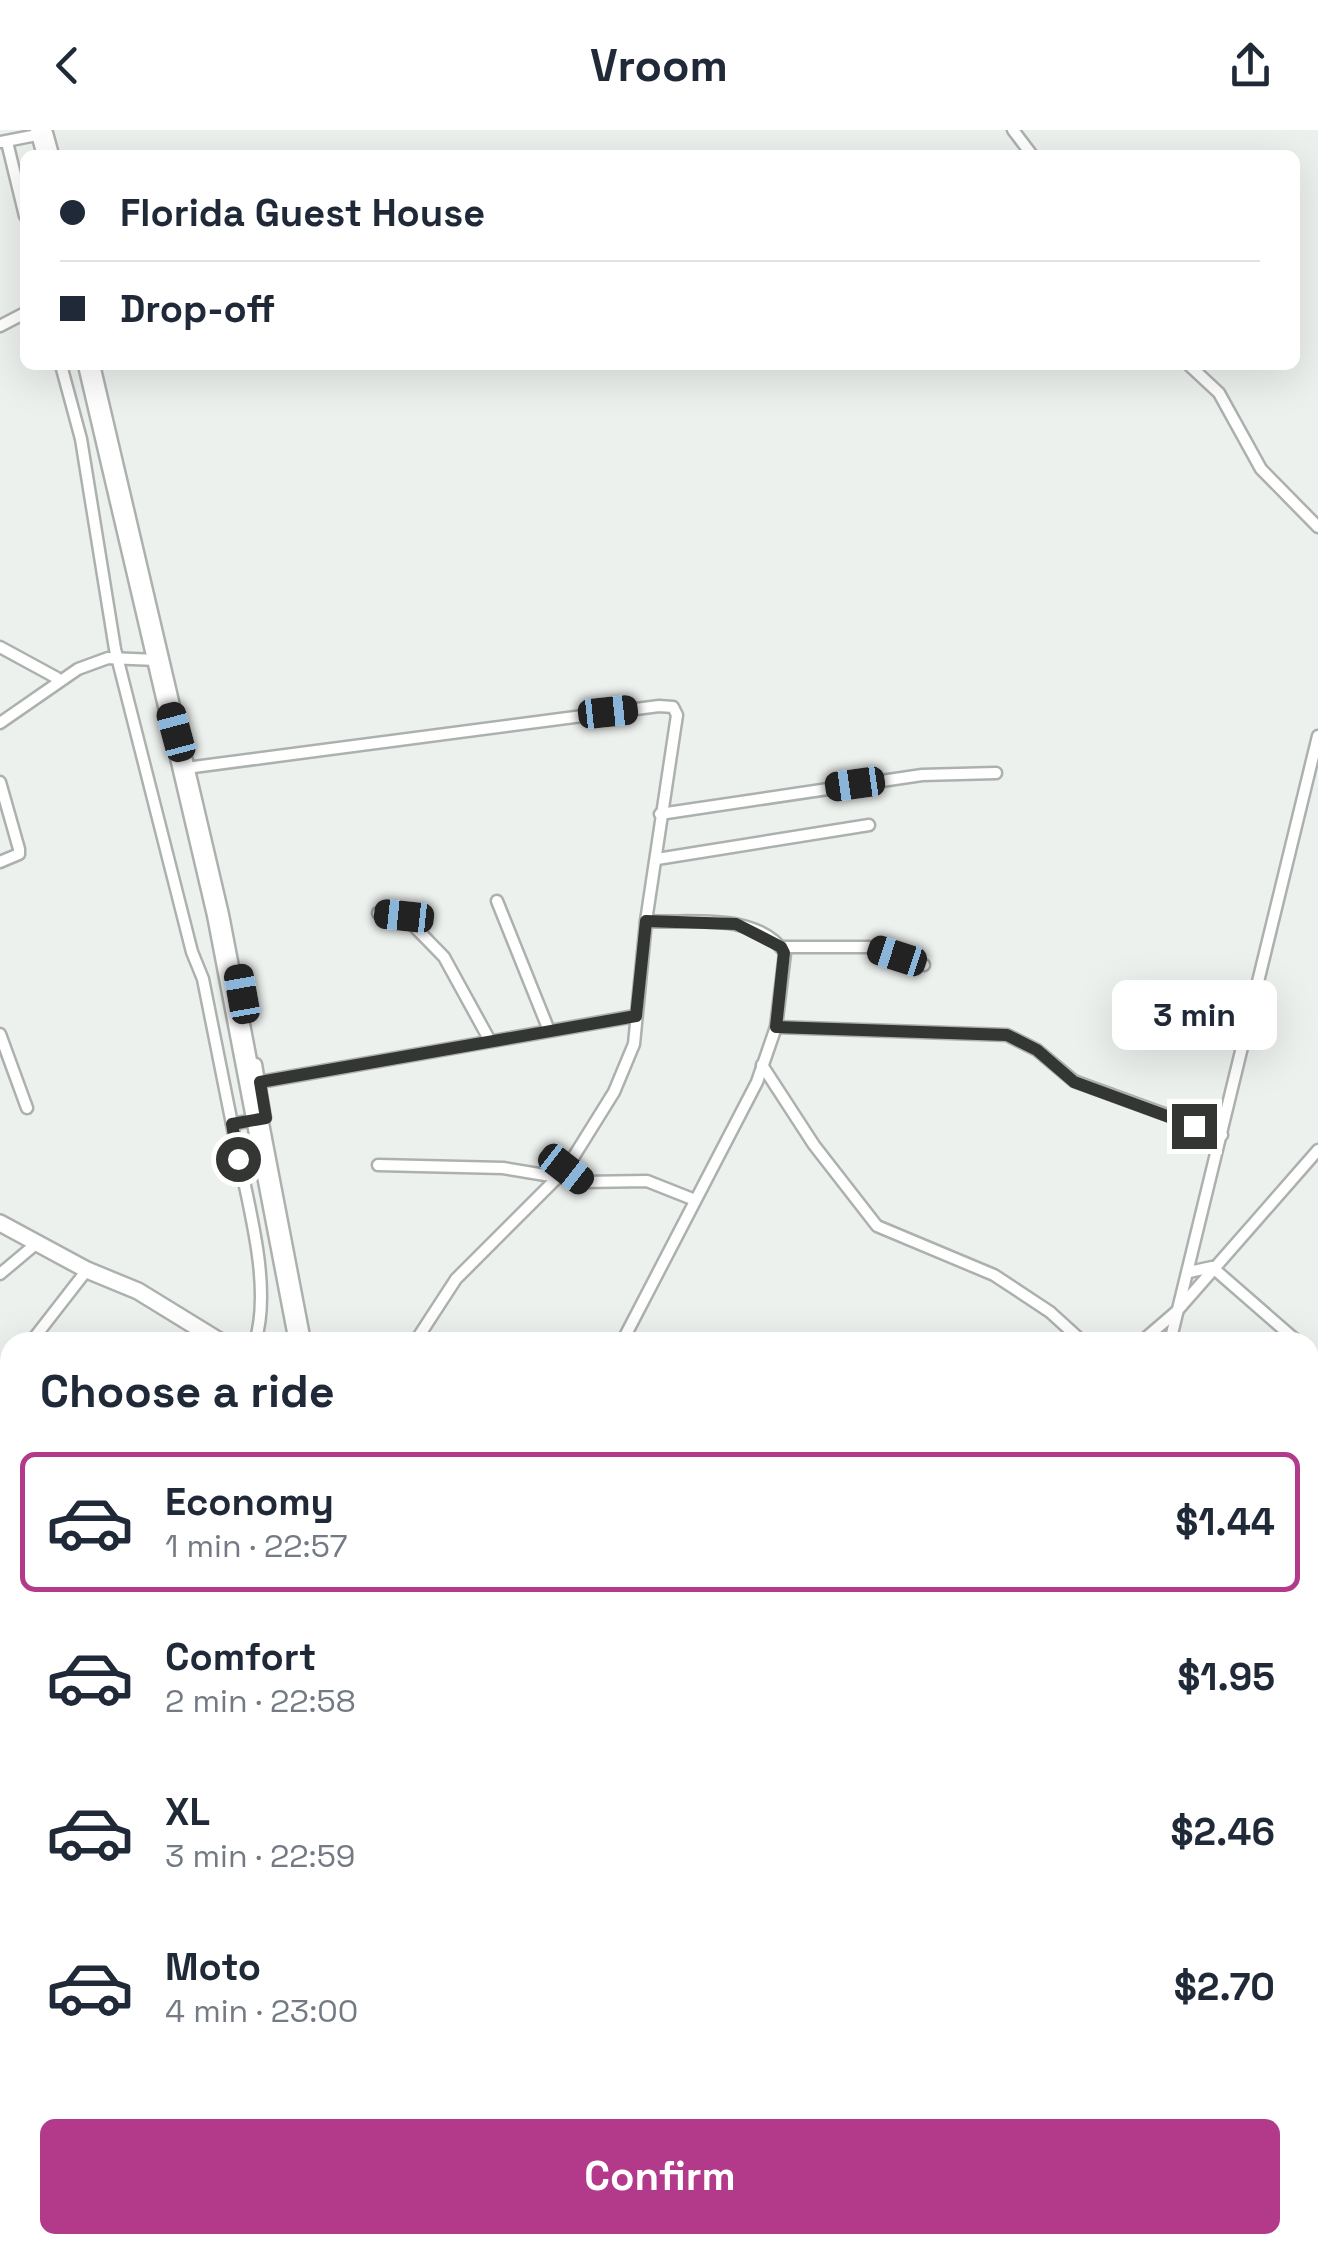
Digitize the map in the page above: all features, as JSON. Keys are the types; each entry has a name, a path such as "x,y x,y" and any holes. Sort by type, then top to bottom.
{"highway":[{"path":"90,370 186,768 298,1332"}],"street":[{"path":"1012,130 1028,150"},
{"path":"20,199 3,142 42,132"},
{"path":"63,370 81,439 94,541 116,657 192,952 203,980 258,1263 262,1321 258,1332"},
{"path":"1194,370 1219,393 1260,468 1318,527"},
{"path":"0,647 57,678"},
{"path":"0,723 78,669 116,657 157,660"},
{"path":"186,768 608,712 673,707 677,715 646,921 634,1044 614,1092 561,1173 456,1278 421,1332"},
{"path":"1172,1332 1318,736"},
{"path":"660,814 922,775 996,774"},
{"path":"0,782 19,848 19,854 0,862"},
{"path":"657,859 869,826"},
{"path":"206,866 212,865 219,877 266,1118 232,1124"},
{"path":"496,901 548,1028"},
{"path":"378,913 404,916 444,957 488,1039"},
{"path":"646,921 736,924 781,947 869,947 924,964"},
{"path":"627,1332 762,1066 776,1027 784,953 781,947"},
{"path":"260,1082 548,1028 636,1016"},
{"path":"776,1027 1007,1035 1037,1050 1074,1082 1222,1136"},
{"path":"0,1034 27,1108"},
{"path":"762,1066 814,1145 878,1226 994,1276 1050,1312 1072,1332"},
{"path":"1152,1332 1177,1312 1212,1267 1318,1150"},
{"path":"378,1165 504,1168 561,1173 582,1182 647,1181 696,1200"},
{"path":"0,1223 87,1270 138,1291 205,1332"},
{"path":"0,1274 37,1243"},
{"path":"1188,1272 1212,1267"},
{"path":"1212,1267 1287,1332"},
{"path":"39,1332 87,1270"}],"route":[{"path":"238,1159 232,1124 266,1118 260,1082 583,1022 636,1016 646,921 736,924 781,947 784,953 776,1027 1007,1035 1037,1050 1074,1082 1194,1126"}]}
